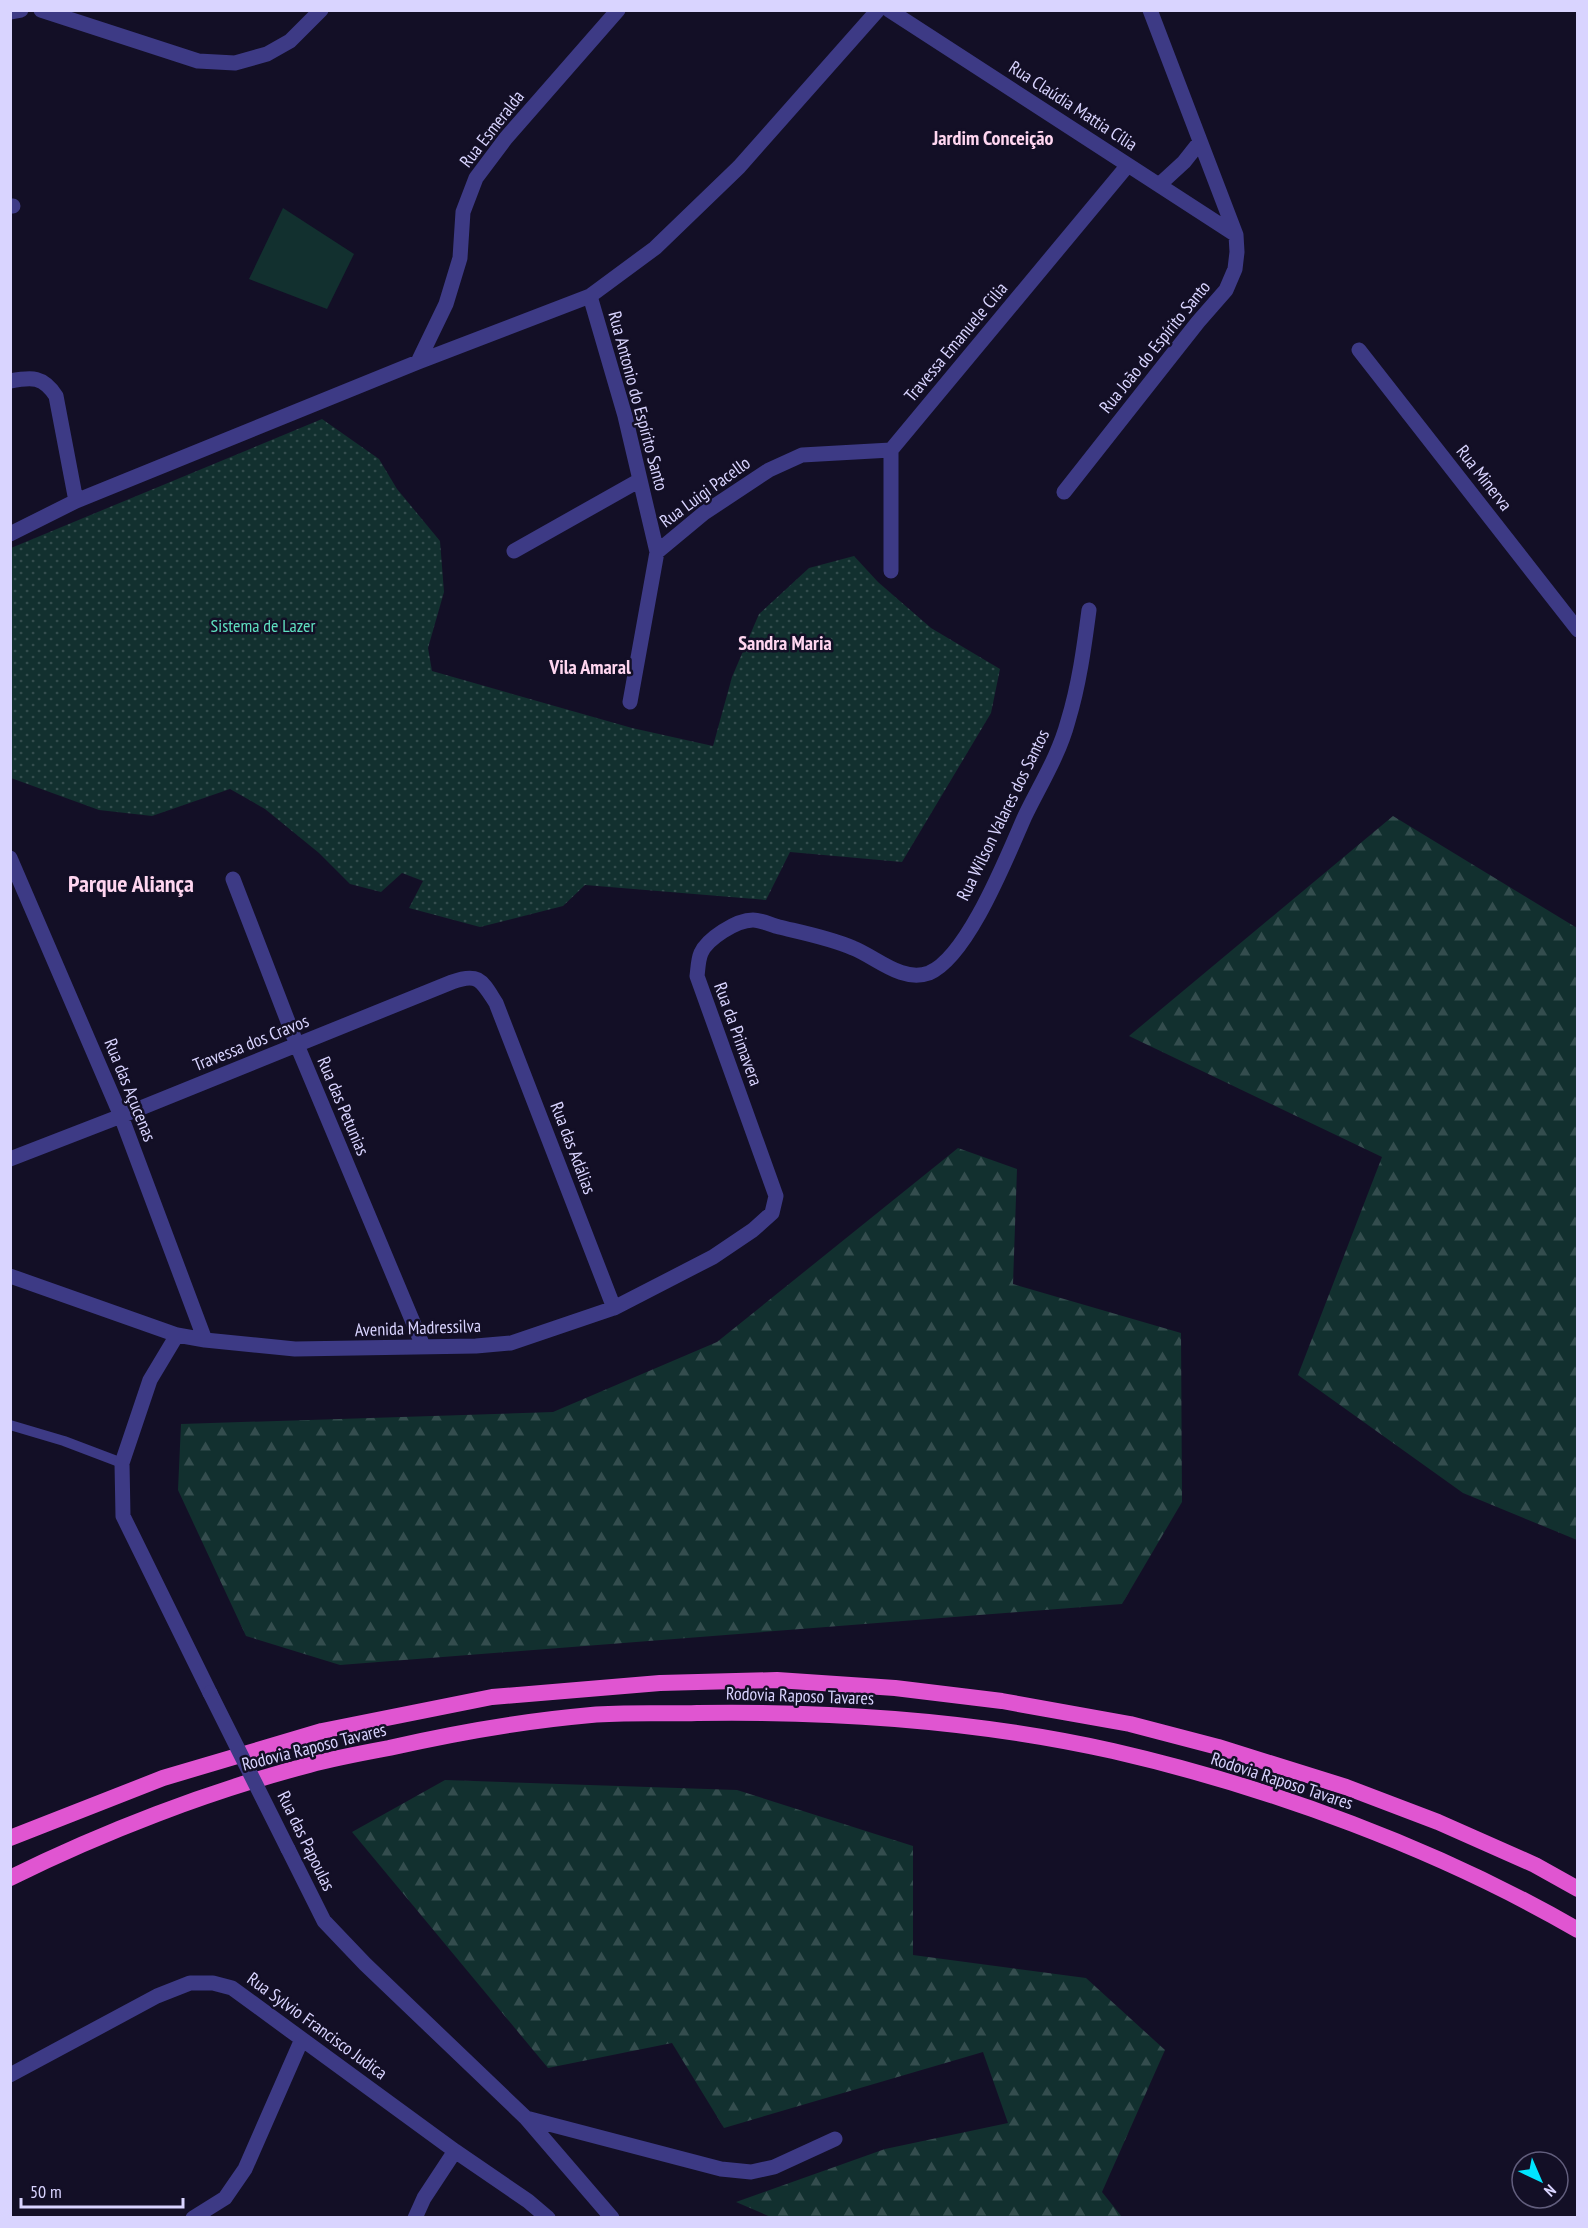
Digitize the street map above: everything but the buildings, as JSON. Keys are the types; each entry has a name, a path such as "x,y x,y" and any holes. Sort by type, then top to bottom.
{"highway":[{"name":"Rodovia Raposo Tavares","path":"10,1838 163,1778 322,1731 492,1697 660,1683 777,1680 895,1688 1002,1701 1130,1724 1218,1747 1346,1787 1438,1822 1535,1865 1578,1889"},
{"name":"Rodovia Raposo Tavares","path":"10,1878 64,1851 198,1800 308,1765 458,1732 592,1715 754,1713 893,1719 1000,1731 1111,1751 1212,1777 1345,1821 1443,1862 1545,1911 1578,1930"}],"street":[{"path":"10,12 21,10"},
{"path":"41,10 198,61 236,63 267,54 290,41 321,10"},
{"name":"Rua Esmeralda","path":"418,362 446,304 460,258 463,212 476,178 506,138 618,10"},
{"path":"10,534 76,501 418,362 590,296 655,249 739,167 878,10"},
{"name":"Rua Claúdia Mattia Cília","path":"889,10 1236,235"},
{"name":"Rua João do Espírito Santo","path":"1064,492 1198,322 1226,290 1235,269 1236,235 1150,10"},
{"path":"1159,185 1184,162 1199,143"},
{"name":"Travessa Emanuele Cilia","path":"891,450 1128,165"},
{"name":"Rua Antonio do Espírito Santo","path":"590,296 625,416 657,552"},
{"name":"Rua Minerva","path":"1359,350 1578,630"},
{"path":"10,381 35,379 50,387 56,396 76,501"},
{"path":"891,450 891,571"},
{"name":"Rua Luigi Pacello","path":"630,702 657,552 704,513 777,466 802,455 891,450"},
{"path":"514,551 640,480"},
{"name":"Rua Wilson Valares dos Santos","path":"883,965 919,975 930,972 946,960 964,938 995,885 1068,724 1081,673 1089,610"},
{"name":"Rua das Açucenas","path":"10,858 121,1116 205,1340"},
{"name":"Rua das Petunias","path":"234,879 297,1045 423,1346"},
{"name":"Rua da Primavera","path":"772,1180 697,976 701,953 717,935 733,926 752,920 817,936 855,949 883,965"},
{"name":"Travessa dos Cravos","path":"10,1159 466,976 484,984 496,1003"},
{"name":"Rua das Adálias","path":"496,1003 614,1308"},
{"name":"Avenida Madressilva","path":"10,1276 177,1335 205,1340 295,1349 353,1350 512,1343 614,1308 713,1257 753,1230 772,1213 776,1196 772,1180"},
{"name":"Rua das Papoulas","path":"177,1335 150,1380 122,1463 123,1516 210,1693 324,1921 365,1964 526,2118 612,2217"},
{"name":"Rua Sylvio Francisco Judica","path":"10,2075 157,1996 190,1983 213,1983 232,1988 548,2217"},
{"path":"194,2217 225,2198 245,2169 302,2040"},
{"path":"526,2118 722,2169 751,2172 774,2167 835,2139"},
{"path":"415,2217 424,2198 455,2151"}],"lane":[{"path":"10,1425 64,1441 122,1463"}],"green space":[{"path":"283,208 354,254 327,309 249,279"},
{"name":"Sistema de Lazer","path":"322,419 379,459 397,489 440,541 444,592 428,648 432,671 632,728 713,746 732,677 759,614 809,568 854,556 878,582 931,628 1000,669 991,713 902,862 790,852 766,900 585,885 563,906 480,927 409,908 423,881 402,873 381,892 350,884 319,853 265,809 230,789 152,816 99,810 11,778 11,548"},
{"path":"1393,816 1577,928 1577,1540 1463,1493 1298,1375 1382,1157 1129,1036"},
{"path":"958,1148 1017,1169 1013,1284 1181,1333 1182,1502 1122,1604 340,1665 246,1636 178,1490 181,1424 553,1412 717,1342"},
{"path":"445,1780 737,1790 913,1846 913,1955 1086,1978 1165,2050 1102,2192 1122,2217 773,2218 736,2202 885,2149 1008,2123 983,2052 724,2128 672,2043 548,2068 352,1832"}],"district":[{"name":"Jardim Conceição","path":"993,138"},
{"name":"Sandra Maria","path":"785,643"},
{"name":"Vila Amaral","path":"590,667"},
{"name":"Parque Aliança","path":"131,884"}]}
